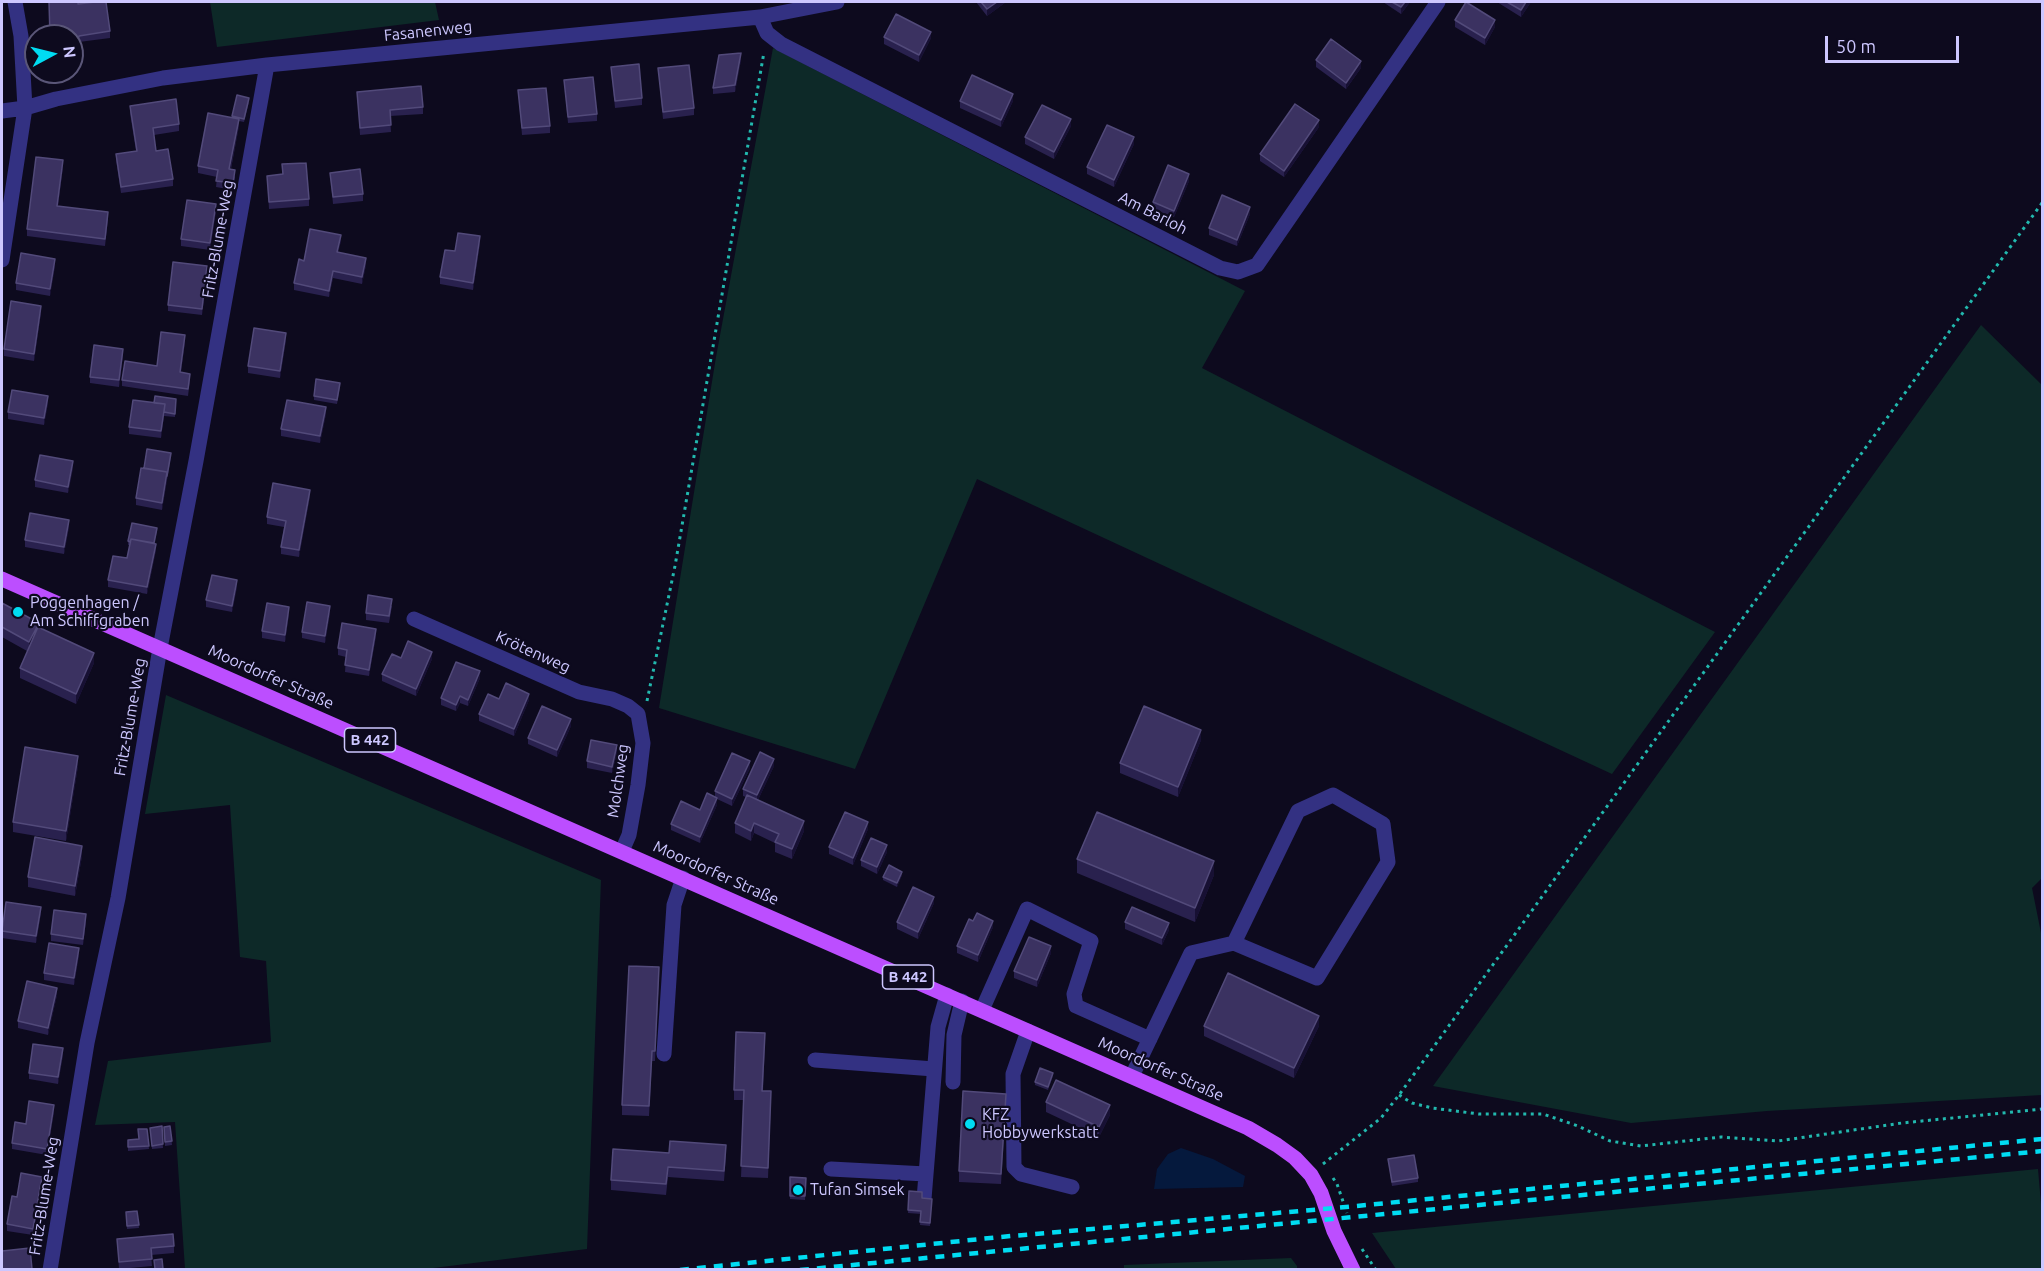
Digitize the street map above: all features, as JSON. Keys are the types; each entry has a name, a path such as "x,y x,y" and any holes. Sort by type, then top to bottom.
{"main road":[{"name":"Moordorfer Straße","path":"2,579 1248,1128 1295,1158 1311,1175 1321,1193 1334,1231 1353,1269"}],"street":[{"path":"2,260 25,108 21,36 15,2"},
{"name":"Fasanenweg","path":"2,111 163,78 267,65 760,17 837,2"},
{"name":"Am Barloh","path":"767,33 781,44 1220,268 1238,272 1257,265 1438,2"},
{"path":"760,17 767,33"},
{"name":"Fritz-Blume-Weg","path":"50,1269 87,1043 118,898 160,648 267,65"},
{"name":"Krötenweg","path":"414,619 579,692 612,699 628,706 638,714"},
{"name":"Molchweg","path":"622,851 629,835 640,774 643,743 638,714"},
{"path":"1132,1076 1191,953 1234,944 1317,978 1388,862 1383,824 1333,795 1298,811 1234,944"},
{"path":"664,1054 674,905 683,878"},
{"path":"982,1010 1027,909 1091,941 1074,994 1076,1006 1150,1039"},
{"path":"924,1199 938,1027 948,994"},
{"path":"953,1082 954,1035 962,1001"},
{"path":"1028,1031 1013,1074 1014,1167 1021,1174 1072,1187"},
{"path":"815,1060 934,1069"},
{"path":"831,1169 926,1174"}],"path":[{"path":"638,714 646,704 675,566 767,33"},
{"path":"1311,1175 1381,1118 1399,1095 2043,203"},
{"path":"1399,1095 1412,1103 1432,1108 1479,1114 1544,1114 1610,1141 1641,1146 1720,1137 1778,1141 1902,1123 2043,1109"},
{"path":"1323,1164 1337,1184 1347,1217"},
{"path":"1358,1242 1376,1269"}],"green space":[{"path":"210,2 435,2 439,20 217,47"},
{"path":"773,48 1245,291 1202,368 1715,632 1612,774 977,479 855,769 659,708 716,357"},
{"path":"1981,325 2042,385 2042,878 2032,888 2042,938 2042,1095 1767,1111 1631,1123 1433,1086"},
{"path":"166,695 601,880 587,1249 417,1270 185,1269 175,1122 95,1125 108,1061 271,1042 266,961 240,957 230,805 145,814"},
{"path":"2038,1169 2042,1215 2042,1269 1396,1269 1372,1233"},
{"path":"1291,1258 1297,1269 1124,1269 1124,1265"}],"water":[{"path":"1181,1148 1213,1159 1245,1176 1243,1187 1154,1189 1157,1169 1168,1154"}],"building":[{"path":"49,2 78,2 78,4 106,2 110,31 84,35 84,24 50,24"},
{"path":"981,2 997,2 987,9"},
{"path":"1392,2 1405,2 1401,7"},
{"path":"1466,2 1495,20 1485,38 1455,20"},
{"path":"1507,2 1526,2 1521,10"},
{"path":"896,14 931,32 919,55 884,37"},
{"path":"1331,39 1361,61 1346,83 1316,60"},
{"path":"741,53 735,85 713,88 719,55"},
{"path":"639,64 642,98 615,101 611,67"},
{"path":"689,65 694,108 663,112 658,68"},
{"path":"972,75 1013,94 1001,120 960,101"},
{"path":"593,77 597,114 568,117 564,80"},
{"path":"421,86 423,107 390,110 391,125 360,128 357,92"},
{"path":"546,88 550,126 522,128 518,90"},
{"path":"237,95 249,98 244,119 232,116"},
{"path":"176,99 179,124 153,128 156,151 168,149 173,179 121,187 116,154 137,151 130,106"},
{"path":"1295,104 1319,120 1284,171 1260,154"},
{"path":"1042,105 1071,119 1054,152 1025,137"},
{"path":"208,113 239,119 229,169 235,170 233,183 216,181 218,170 198,166"},
{"path":"1107,125 1134,137 1114,180 1087,167"},
{"path":"36,157 63,160 57,206 108,212 105,239 27,229"},
{"path":"306,163 309,199 269,202 267,176 283,174 282,164"},
{"path":"1168,165 1189,174 1174,211 1153,202"},
{"path":"360,169 363,194 333,197 330,173"},
{"path":"1222,195 1250,207 1237,240 1209,228"},
{"path":"187,200 216,204 210,243 181,239"},
{"path":"310,229 341,235 337,252 366,258 362,277 333,271 329,291 294,283 299,259 304,261"},
{"path":"458,233 480,236 473,283 440,277 445,250 455,251"},
{"path":"21,253 55,259 50,289 16,283"},
{"path":"173,262 207,266 202,309 168,305"},
{"path":"11,301 41,306 34,354 4,349"},
{"path":"254,328 286,333 280,371 248,366"},
{"path":"161,332 185,335 180,372 190,374 188,389 122,380 125,361 157,366"},
{"path":"94,345 123,349 119,380 90,377"},
{"path":"316,379 340,383 337,400 314,396"},
{"path":"12,390 48,396 44,418 8,412"},
{"path":"155,396 176,399 175,414 164,412 165,404 154,403"},
{"path":"133,400 165,404 161,431 129,427"},
{"path":"287,400 326,407 320,436 281,429"},
{"path":"147,449 171,453 167,476 167,472 144,468"},
{"path":"40,455 73,461 68,487 35,480"},
{"path":"141,468 167,472 162,503 136,498"},
{"path":"273,483 310,490 299,550 281,547 286,521 267,517"},
{"path":"30,513 69,520 64,547 25,540"},
{"path":"132,523 157,528 154,543 131,539 130,542 128,541"},
{"path":"131,539 156,544 147,587 108,580 113,556 127,558"},
{"path":"212,575 237,580 232,606 206,600"},
{"path":"368,595 392,599 389,616 366,613"},
{"path":"307,602 330,606 325,636 302,632"},
{"path":"2,603 39,623 29,642 2,627"},
{"path":"267,603 289,607 285,635 262,631"},
{"path":"342,623 376,629 369,670 345,665 347,650 338,648"},
{"path":"38,627 94,653 76,694 20,668"},
{"path":"408,641 432,652 416,689 382,674 392,654 401,658"},
{"path":"456,662 480,671 468,700 460,696 456,705 441,698"},
{"path":"506,683 529,694 514,729 479,714 488,694 499,699"},
{"path":"542,706 571,719 557,750 528,738"},
{"path":"1144,706 1201,730 1178,787 1120,763"},
{"path":"591,740 617,745 612,767 587,761"},
{"path":"25,747 78,756 66,831 13,822"},
{"path":"760,752 774,759 757,795 743,789"},
{"path":"732,753 750,761 732,799 715,791"},
{"path":"707,793 717,798 700,837 671,824 681,801 700,810"},
{"path":"747,795 804,821 792,849 775,842 779,834 754,823 751,831 735,823"},
{"path":"845,812 868,822 853,858 829,847"},
{"path":"1097,812 1214,861 1195,908 1077,859"},
{"path":"35,837 82,846 75,886 28,877"},
{"path":"871,838 887,845 877,867 861,860"},
{"path":"889,865 902,872 897,883 883,877"},
{"path":"913,887 934,897 918,932 897,922"},
{"path":"6,902 41,907 36,936 2,931"},
{"path":"1132,907 1169,923 1162,938 1125,922"},
{"path":"54,910 86,914 83,939 51,934"},
{"path":"977,913 993,921 978,955 957,946 969,919 973,921"},
{"path":"1029,937 1051,946 1037,980 1014,971"},
{"path":"49,943 79,948 74,978 44,973"},
{"path":"629,966 659,967 655,1051 652,1051 649,1106 622,1105"},
{"path":"1228,973 1319,1016 1294,1068 1204,1026"},
{"path":"27,981 57,988 48,1028 18,1021"},
{"path":"736,1032 765,1033 762,1091 771,1091 768,1168 741,1166 744,1090 734,1090"},
{"path":"33,1044 63,1048 58,1077 29,1073"},
{"path":"1040,1068 1053,1073 1048,1087 1035,1082"},
{"path":"1056,1080 1110,1105 1099,1127 1046,1102"},
{"path":"963,1091 1006,1094 1001,1174 959,1171"},
{"path":"29,1101 54,1105 47,1149 12,1143 15,1122 26,1124"},
{"path":"162,1126 163,1144 152,1146 150,1128"},
{"path":"170,1126 172,1141 165,1142 164,1127"},
{"path":"138,1129 147,1129 149,1146 128,1147 128,1140 139,1139"},
{"path":"670,1141 726,1145 724,1171 668,1167 666,1184 611,1180 613,1149 669,1153"},
{"path":"1414,1155 1418,1178 1392,1182 1388,1159"},
{"path":"21,1173 42,1177 33,1229 7,1224 12,1196 17,1197"},
{"name":"Tufan Simsek","path":"790,1177 806,1178 805,1196 790,1196"},
{"path":"909,1191 922,1192 922,1198 932,1199 930,1223 920,1222 921,1211 908,1210"},
{"path":"137,1211 139,1225 127,1226 126,1212"},
{"path":"173,1234 174,1246 151,1248 152,1259 119,1262 117,1239"},
{"path":"30,1248 32,1269 2,1269 2,1251"},
{"path":"162,1259 163,1269 155,1269 154,1260"}],"railway":[{"path":"680,1270 1000,1237 1346,1207 2042,1139"},
{"path":"800,1270 2042,1151"}],"place":[{"name":"Poggenhagen / Am Schiffgraben","path":"18,612"},
{"name":"KFZ Hobbywerkstatt","path":"970,1124"},
{"name":"Tufan Simsek","path":"798,1190"}]}
